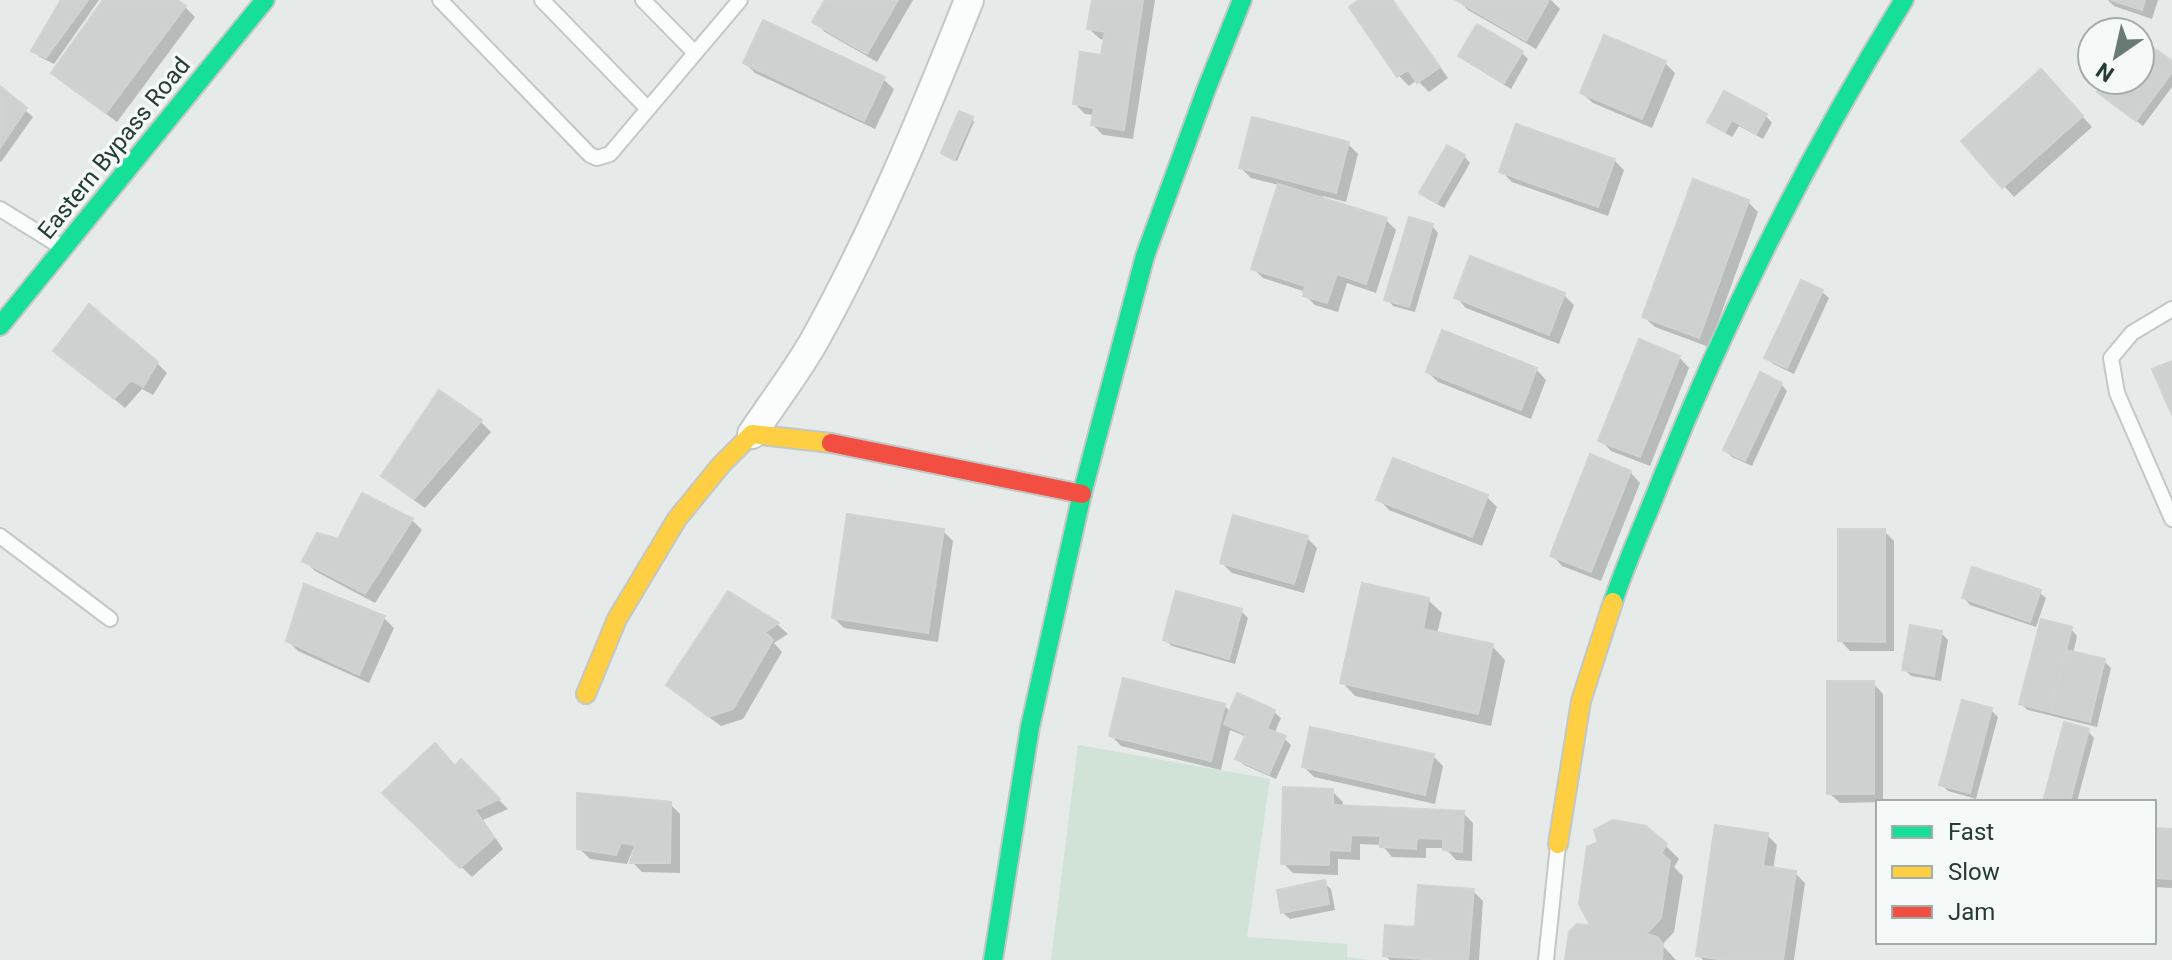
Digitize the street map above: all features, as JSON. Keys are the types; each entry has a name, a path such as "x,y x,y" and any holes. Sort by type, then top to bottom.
{"street":[{"name":"Eastern Bypass Road","path":"0,326 265,0"},
{"path":"586,694 617,619 677,519 721,465 752,434 811,346 839,295 905,152 969,0"},
{"path":"993,960 1030,727 1082,494 1145,256 1242,0"},
{"path":"1558,844 1581,701 1615,596 1668,461 1774,228 1860,71 1904,0"},
{"path":"752,434 836,444 1082,494"}],"lane":[{"path":"440,0 590,155 597,158 610,154 740,0"},
{"path":"542,0 648,109"},
{"path":"643,0 695,53"},
{"path":"0,209 64,248"},
{"path":"2172,309 2132,333 2111,358 2117,393 2172,519"},
{"path":"0,536 110,619"},
{"path":"1546,960 1558,844"}],"green space":[{"path":"1078,745 1270,779 1247,937 1347,944 1347,957 1371,960 1051,960"}],"building":[{"path":"61,0 88,0 46,58 31,51"},
{"path":"103,0 177,0 186,6 106,113 51,73"},
{"path":"825,0 898,0 867,54 812,22"},
{"path":"1092,0 1143,0 1124,130 1091,125 1094,108 1073,104 1080,52 1101,55 1105,32 1087,29"},
{"path":"1359,0 1392,0 1440,67 1417,83 1408,70 1397,77 1349,7"},
{"path":"1456,0 1549,0 1526,41"},
{"path":"2111,0 2145,0 2142,10"},
{"path":"763,20 885,77 864,121 743,63"},
{"path":"1477,24 1523,51 1504,83 1458,56"},
{"path":"1604,35 1666,61 1642,119 1580,93"},
{"path":"2156,50 2172,61 2172,72 2156,94"},
{"path":"2041,69 2083,116 2002,188 1961,141"},
{"path":"0,86 27,108 0,148"},
{"path":"1724,91 1767,114 1756,134 1732,120 1725,132 1707,122"},
{"path":"2102,96 2154,96 2136,121"},
{"path":"959,111 973,117 954,160 941,153"},
{"path":"1252,117 1349,142 1336,193 1239,168"},
{"path":"1516,124 1615,159 1598,207 1499,172"},
{"path":"1447,145 1465,155 1437,203 1419,193"},
{"path":"1693,179 1749,200 1699,338 1642,317"},
{"path":"1278,184 1387,218 1366,284 1337,274 1327,303 1303,296 1305,286 1251,269"},
{"path":"1409,217 1433,224 1409,307 1384,300"},
{"path":"1470,256 1565,293 1549,335 1454,298"},
{"path":"1801,280 1823,290 1787,368 1764,358"},
{"path":"89,304 158,362 143,387 131,380 114,399 53,351"},
{"path":"1442,330 1537,368 1521,410 1426,372"},
{"path":"1639,339 1680,356 1640,457 1598,441"},
{"path":"2172,361 2172,415 2152,369"},
{"path":"1760,372 1782,383 1745,461 1723,450"},
{"path":"439,390 482,420 414,499 381,476"},
{"path":"1590,454 1631,471 1591,572 1550,556"},
{"path":"1393,458 1488,495 1472,537 1376,500"},
{"path":"362,493 413,519 365,594 302,561 317,533 338,539"},
{"path":"847,514 944,529 928,633 832,618"},
{"path":"1233,515 1308,536 1294,584 1220,563"},
{"path":"1838,529 1885,529 1885,642 1838,641"},
{"path":"1972,567 2041,590 2030,622 1962,598"},
{"path":"1362,583 1429,598 1423,629 1493,644 1478,714 1340,683"},
{"path":"304,584 385,616 359,675 286,641"},
{"path":"728,591 779,623 765,632 773,640 733,709 709,717 666,685"},
{"path":"1176,591 1242,609 1229,659 1163,640"},
{"path":"2041,619 2072,627 2050,712 2019,704"},
{"path":"1910,625 1942,631 1934,676 1902,670"},
{"path":"2066,650 2105,659 2090,722 2050,712"},
{"path":"1123,678 1225,704 1211,761 1109,736"},
{"path":"1827,681 1874,681 1874,794 1827,794"},
{"path":"1237,693 1275,710 1267,729 1286,736 1269,774 1235,759 1246,734 1224,724"},
{"path":"1962,700 1992,708 1970,793 1939,785"},
{"path":"2064,722 2089,729 2071,800 2044,800"},
{"path":"1310,727 1434,754 1425,795 1302,767"},
{"path":"435,743 455,766 461,759 500,799 475,810 494,838 460,868 382,793"},
{"path":"1283,787 1333,789 1333,805 1464,811 1462,852 1443,850 1443,839 1417,838 1416,849 1380,847 1380,836 1351,835 1350,851 1329,850 1329,865 1281,864"},
{"path":"577,793 671,802 670,863 630,863 635,845 621,843 616,855 577,849"},
{"path":"1613,820 1646,826 1667,844 1661,853 1670,861 1661,918 1646,934 1657,937 1663,944 1662,960 1565,960 1569,932 1577,924 1590,925 1579,904 1587,847 1598,842 1594,830"},
{"path":"1715,825 1768,833 1763,866 1796,871 1783,960 1724,960 1696,956"},
{"path":"2156,828 2172,829 2172,879 2156,878"},
{"path":"1325,880 1329,904 1281,913 1277,890"},
{"path":"1418,885 1474,889 1468,960 1383,956 1385,925 1415,927"}],"traffic: fast":[{"path":"0,326 265,0"},
{"path":"993,960 1030,727 1082,494 1145,256 1242,0"},
{"path":"1613,602 1688,416 1743,294 1836,115 1904,0"}],"traffic: slow":[{"path":"586,694 617,619 677,519 721,465 752,434 831,443"},
{"path":"1558,844 1581,701 1613,602"}],"traffic: jam":[{"path":"831,443 1082,494"}]}
